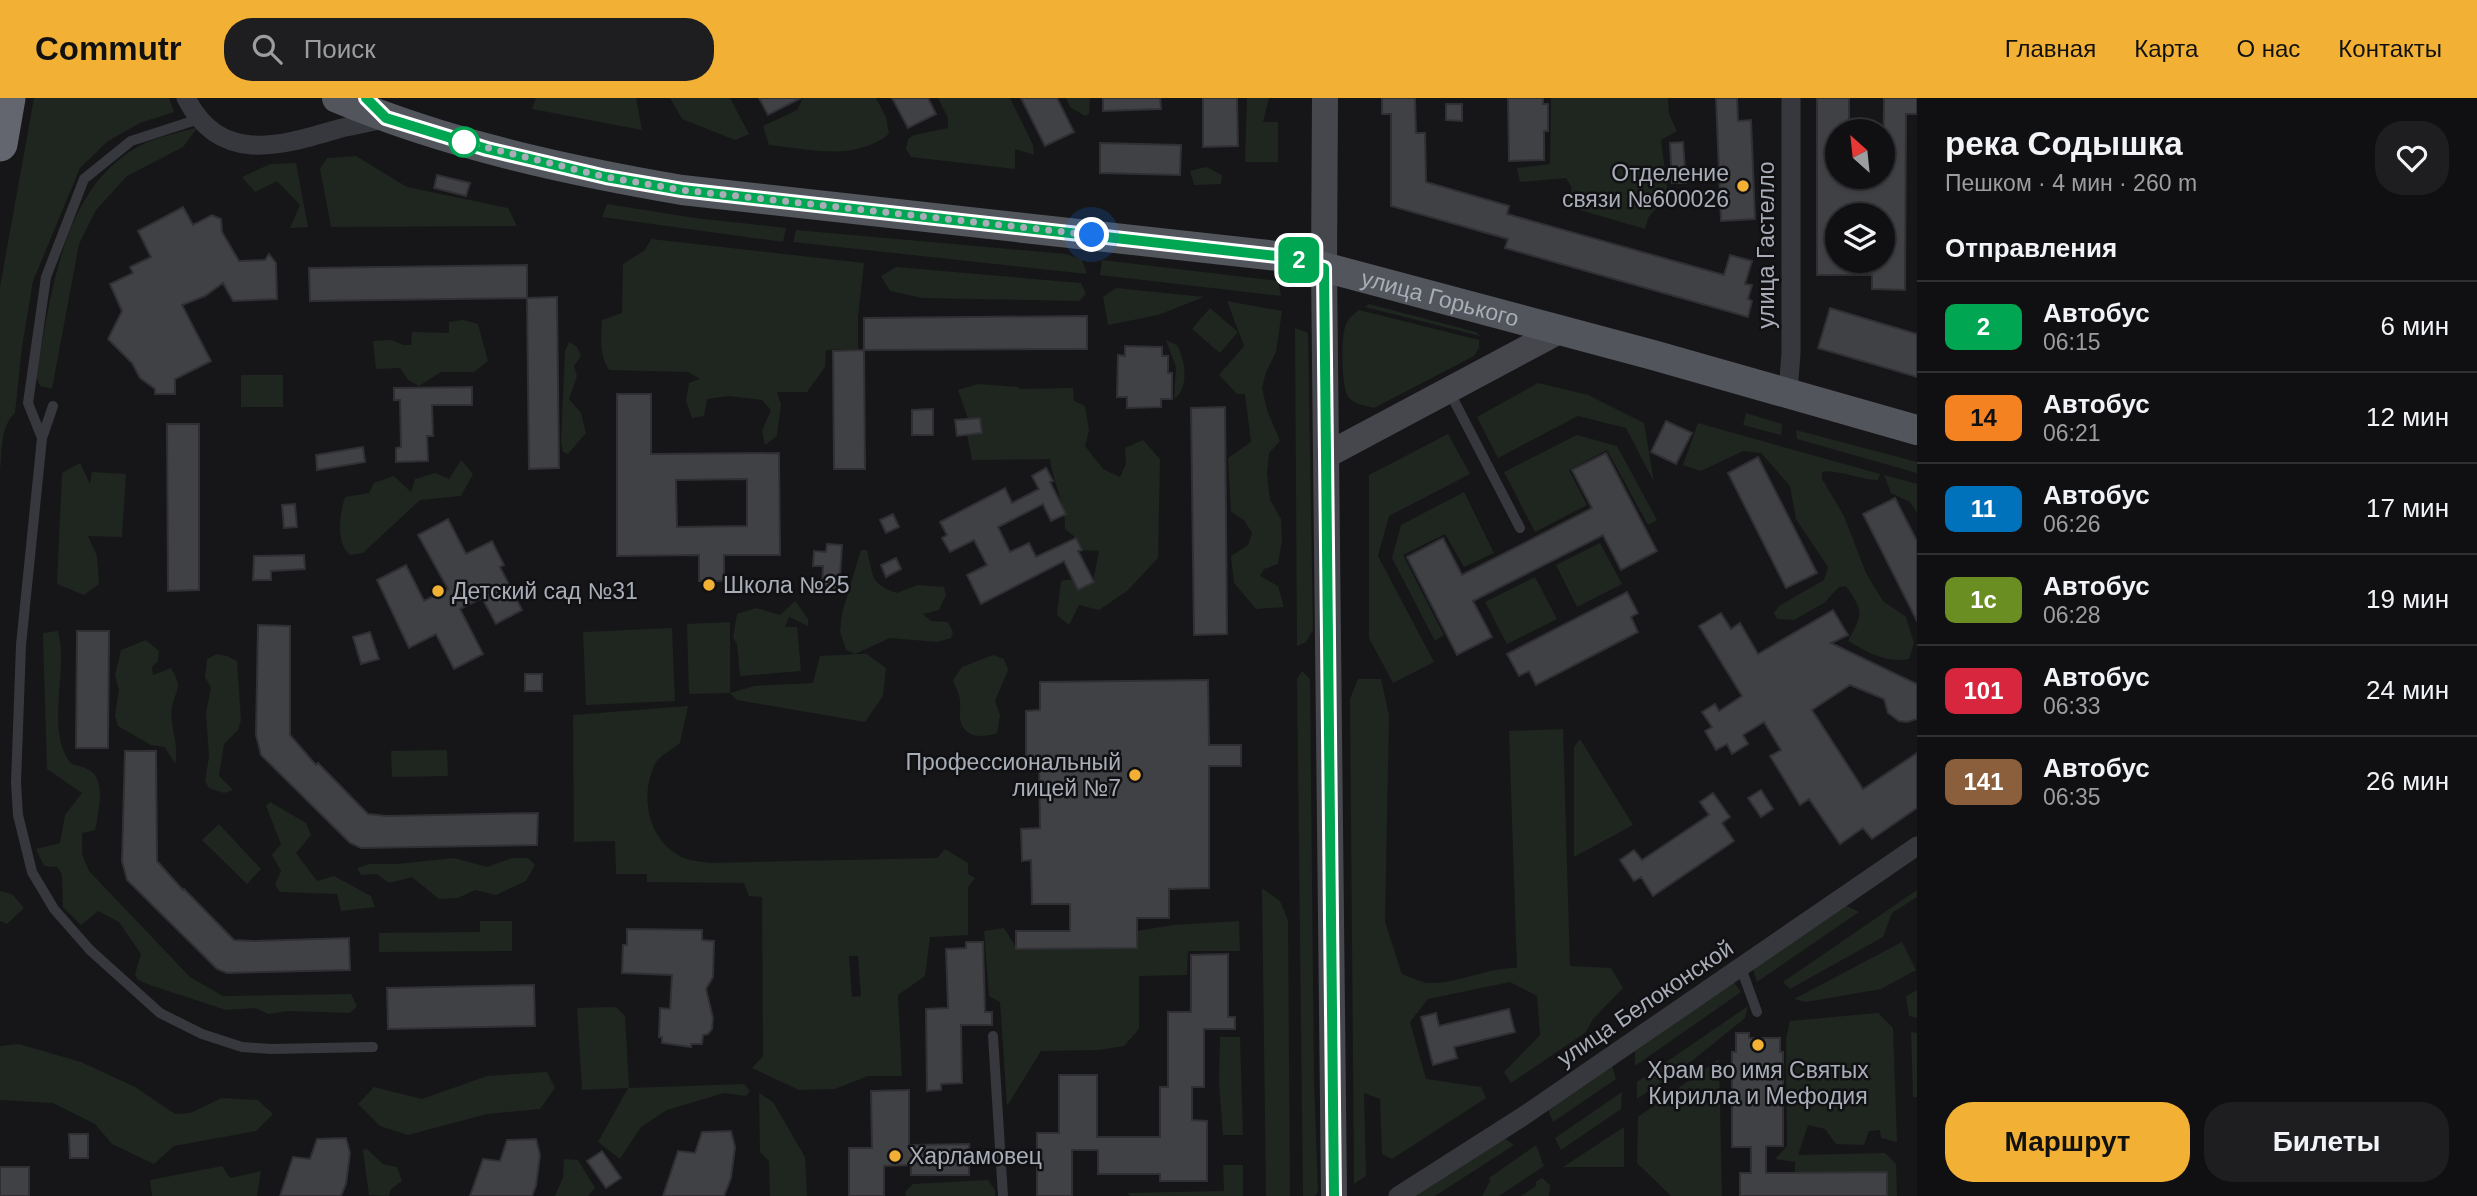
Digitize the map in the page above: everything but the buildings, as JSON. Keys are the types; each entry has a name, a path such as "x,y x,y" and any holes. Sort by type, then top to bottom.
{"highway":[{"path":"0,144 9,100"}],"main road":[{"name":"улица Горького","path":"337,98 376,108 500,152 606,177 682,190 1286,257 1561,330 1917,430"},
{"path":"1325,98 1324,268 1334,1196"},
{"path":"1327,455 1561,330"}],"street":[{"path":"186,98 199,119 218,136 249,146 302,140 341,128 376,108"},
{"name":"улица Гастелло","path":"1788,393 1791,353 1791,98"},
{"name":"улица Белоконской","path":"1398,1196 1525,1115 1917,846"}],"lane":[{"path":"42,438 28,403 46,277 84,179 131,141 199,119"},
{"path":"1449,391 1520,528"},
{"path":"53,405 42,438 21,645 16,783 18,815 32,872 54,909 90,950 160,1013 202,1034 242,1047 373,1048"},
{"path":"1741,968 1757,1012"},
{"path":"993,1036 1003,1196"}],"shaded area":[{"path":"34,98 169,98 174,112 140,123 108,141 80,168 33,281 15,413 4,432 0,472 0,287"},
{"path":"536,98 636,98 642,130 532,109"},
{"path":"670,98 730,98 749,134 735,140 682,119"},
{"path":"803,98 876,98 886,117 889,134 875,143 846,151 816,151 769,145 763,126 797,110"},
{"path":"938,98 1010,98 1033,145 1034,155 1015,149 1015,169 911,157 906,149 908,139 914,135 948,128 948,118"},
{"path":"1066,98 1090,98 1089,114 1085,116 1070,107"},
{"path":"1247,98 1269,98 1263,122 1278,122 1278,162 1245,162"},
{"path":"1551,98 1668,98 1669,114 1677,131 1661,140 1668,194 1648,218 1645,229 1566,206 1572,188 1566,178 1520,182 1517,168 1550,164"},
{"path":"198,127 183,147 127,176 96,210 79,244 52,389 40,386 36,376 55,279 76,216 93,188 114,164 141,145"},
{"path":"356,156 407,187 508,208 517,226 331,227 320,169 327,158"},
{"path":"296,163 308,227 290,228 300,205 277,181 255,192 242,177 270,164"},
{"path":"1206,167 1222,175 1221,184 1194,185 1190,171"},
{"path":"607,204 695,218 786,228 783,242 602,217"},
{"path":"796,230 1066,254 1082,260 1087,274 793,242"},
{"path":"651,239 864,263 858,317 858,349 826,350 825,367 807,392 777,392 781,404 777,436 765,445 762,431 771,410 762,400 729,396 707,399 704,416 692,418 686,400 689,383 700,379 688,372 609,370 602,352 602,320 622,313 623,264 645,250"},
{"path":"1102,260 1278,281 1281,296 1100,275"},
{"path":"896,267 1081,283 1086,294 1079,301 922,298 890,291 881,276"},
{"path":"1116,288 1204,297 1158,315 1108,325 1103,297"},
{"path":"1227,301 1282,311 1276,352 1262,388 1267,410 1280,441 1269,453 1267,474 1270,500 1281,519 1282,540 1278,564 1264,569 1260,576 1278,586 1284,607 1256,609 1234,583 1231,556 1248,545 1252,533 1244,520 1231,512 1228,458 1251,442 1245,394 1237,394 1219,375 1244,346"},
{"path":"1369,304 1476,332 1480,336 1365,307"},
{"path":"1210,308 1238,332 1220,353 1192,329"},
{"path":"1359,310 1479,340 1479,348 1474,356 1374,408 1360,404 1351,400 1346,393 1343,363 1345,327"},
{"path":"463,320 478,324 488,361 474,372 441,372 419,386 408,380 400,368 376,369 373,341 392,340 411,345 412,332 449,333 449,322"},
{"path":"1295,328 1308,333 1313,630 1306,642 1297,646"},
{"path":"1166,340 1177,345 1184,365 1182,388 1174,399 1176,367"},
{"path":"569,342 577,347 581,356 574,366 577,376 569,399 581,413 586,433 568,454 563,452 561,441 565,351"},
{"path":"241,375 283,375 283,407 241,407"},
{"path":"1538,383 1588,395 1644,423 1654,482 1626,428 1578,416 1498,458 1477,417"},
{"path":"978,384 1020,389 1073,388 1074,401 1085,406 1089,430 1085,446 1103,469 1120,477 1126,464 1125,448 1143,440 1160,459 1158,558 1127,591 1099,610 1079,605 1069,625 1057,615 1061,581 1073,579 1078,590 1093,582 1099,551 1082,550 1076,538 1065,529 1064,512 1050,459 972,460 967,435 981,433 980,418 968,419 958,390"},
{"path":"1746,413 1782,424 1781,435 1743,425"},
{"path":"1698,423 1880,474 1878,480 1827,471 1822,472 1822,479 1844,516 1866,573 1883,601 1906,617 1914,643 1909,659 1885,658 1848,641 1857,625 1859,613 1846,586 1839,587 1824,603 1794,620 1777,619 1774,613 1779,606 1824,580 1828,567 1796,519 1790,486 1761,453 1743,451 1701,471 1683,465"},
{"path":"1796,430 1917,462 1917,473 1797,439"},
{"path":"1448,434 1470,474 1389,516 1378,556 1434,662 1393,683 1369,638 1369,475"},
{"path":"1577,435 1617,446 1657,520 1648,525 1607,450 1569,470 1587,505 1535,532 1504,472"},
{"path":"461,460 473,474 461,496 420,500 363,553 350,555 345,549 340,528 345,497 369,493 374,483 394,476 411,492 415,479 435,473 449,479"},
{"path":"80,463 90,484 92,472 126,474 122,537 88,536 97,556 99,584 84,595 57,584 62,473"},
{"path":"1884,475 1917,484 1917,513 1910,502 1891,493"},
{"path":"1464,492 1494,553 1464,567 1445,534 1403,555 1444,635 1435,641 1392,558 1401,525"},
{"path":"1600,543 1622,584 1577,607 1556,565"},
{"path":"861,550 867,550 872,573 881,586 897,593 917,585 944,587 946,595 939,610 923,614 931,621 948,622 953,632 951,638 937,642 890,638 855,654 846,650 840,631 842,613"},
{"path":"1535,577 1557,619 1507,644 1485,602"},
{"path":"795,601 808,619 808,626 789,617 785,627 797,627 801,671 740,676 737,644 733,637 737,614 756,608 780,615"},
{"path":"730,622 730,693 689,694 687,624"},
{"path":"672,628 675,701 586,705 583,632"},
{"path":"58,631 61,658 58,715 62,746 70,763 91,771 96,776 100,791 95,830 82,833 82,854 89,871 190,977 223,996 351,994 357,1006 350,1013 288,1011 268,1014 255,1008 226,1010 150,985 138,980 135,974 141,954 119,922 98,911 81,925 63,907 62,874 57,867 44,866 36,849 60,843 65,815 82,793 47,769 43,633"},
{"path":"146,640 159,651 158,661 152,667 153,675 171,668 178,684 171,714 176,750 175,764 165,747 151,745 118,726 115,716 119,690 115,675 121,650"},
{"path":"217,654 237,661 241,720 238,730 224,744 219,776 233,790 224,793 209,788 205,781 209,757 206,713 211,688 205,677 207,659"},
{"path":"867,654 886,668 883,696 865,722 737,700 730,693 754,686 813,683 820,656"},
{"path":"993,655 1004,659 1008,670 995,701 1000,715 997,733 985,736 970,734 962,726 960,699 953,680 962,667"},
{"path":"1302,671 1310,679 1314,1081 1318,1192 1315,1196 1303,1196 1297,679"},
{"path":"1358,679 1381,679 1389,715 1385,922 1402,974 1425,982 1439,983 1495,970 1517,968 1509,731 1563,729 1570,966 1611,968 1623,988 1593,1019 1586,1032 1511,1083 1504,1072 1540,1035 1537,996 1510,982 1428,999 1410,1022 1426,1079 1481,1087 1486,1098 1392,1159 1382,1154 1380,1099 1364,1093 1366,1176 1354,1184 1350,699"},
{"path":"688,706 680,743 657,761 648,789 649,814 659,838 685,859 709,863 937,858 945,849 968,863 968,874 975,878 968,887 968,935 930,937 925,976 898,995 902,1076 868,1076 835,1089 799,1090 752,1068 763,1056 762,897 749,896 744,883 647,882 647,874 616,874 615,841 574,842 573,715","holes":["849,956 858,956 861,996 852,997"]},
{"path":"1580,739 1633,825 1574,857 1574,747"},
{"path":"447,750 448,776 392,777 391,751"},
{"path":"270,802 306,823 311,835 296,853 317,881 334,876 371,896 375,907 341,911 337,894 280,892 275,885 281,871 272,855 281,844 266,806"},
{"path":"219,824 261,869 247,884 202,840"},
{"path":"454,858 487,867 512,858 528,858 535,865 526,881 496,895 475,890 458,898 439,899 412,877 389,883 377,874 361,875 357,868 369,864"},
{"path":"1262,888 1280,901 1288,920 1290,1196 1266,1196"},
{"path":"1917,890 1917,897 1892,913 1883,937 1790,989 1783,982"},
{"path":"0,891 12,894 24,908 7,924 0,921"},
{"path":"1845,905 1859,912 1757,982 1753,969"},
{"path":"480,921 512,921 512,951 379,952 379,933 480,932"},
{"path":"1239,921 1240,951 1188,951 1187,975 1139,976 1139,1029 1124,1046 1099,1050 1041,1051 1007,1106 1000,1002 989,996 984,931 1004,928 1017,949 1136,948 1137,931 1173,925"},
{"path":"1902,942 1916,970 1881,989 1806,1002 1794,999"},
{"path":"1734,982 1741,992 1635,1066 1635,1050"},
{"path":"1917,990 1917,1018 1909,1016 1906,996"},
{"path":"1748,1006 1745,1018 1692,1061 1637,1099 1637,1082"},
{"path":"616,1007 625,1016 629,1088 744,1084 750,1091 746,1096 724,1093 667,1110 641,1127 620,1159 598,1142 628,1088 582,1090 577,1008"},
{"path":"1878,1013 1893,1028 1897,1142 1881,1138 1880,1130 1869,1131 1864,1145 1836,1144 1825,1129 1808,1125 1798,1155 1885,1153 1896,1164 1897,1196 1887,1196 1887,1172 1795,1173 1795,1162 1775,1159 1787,1146 1786,1038 1790,1021"},
{"path":"1911,1032 1917,1033 1917,1097 1913,1097"},
{"path":"1220,1037 1240,1037 1243,1135 1223,1135 1219,1082"},
{"path":"19,1044 81,1062 135,1087 175,1114 190,1113 222,1098 258,1100 273,1114 256,1131 174,1146 154,1164 112,1144 95,1124 53,1103 0,1100 0,1046"},
{"path":"1719,1059 1722,1196 1671,1196 1637,1163 1638,1117"},
{"path":"1612,1065 1616,1079 1553,1122 1548,1109"},
{"path":"547,1072 555,1088 540,1109 487,1114 408,1135 380,1126 358,1104 374,1087 422,1099 487,1076"},
{"path":"1622,1092 1621,1109 1561,1150 1555,1138"},
{"path":"759,1093 773,1102 805,1157 807,1196 770,1196 769,1161 760,1152"},
{"path":"1624,1127 1624,1167 1563,1167"},
{"path":"1503,1137 1514,1145 1435,1196 1411,1196"},
{"path":"1536,1145 1544,1166 1499,1196 1482,1196 1489,1178"},
{"path":"367,1149 383,1164 397,1167 402,1181 391,1189 389,1196 369,1195 363,1150"},
{"path":"564,1159 578,1160 595,1188 588,1196 555,1196 563,1177"},
{"path":"1223,1165 1243,1165 1243,1196 1130,1196 1127,1193 1224,1191"},
{"path":"222,1166 230,1178 261,1171 257,1196 152,1196 150,1180"},
{"path":"1542,1178 1550,1185 1549,1196 1521,1196 1536,1186 1536,1182"},
{"path":"988,1180 995,1190 995,1196 906,1196 905,1192 913,1184"}],"bus line":[{"name":"2","path":"366,98 386,118 487,149 606,177 682,190 1286,257 1324,268 1334,1196"}],"place":[{"name":"Отделение связи №600026","path":"1743,186"},
{"name":"Школа №25","path":"709,585"},
{"name":"Детский сад №31","path":"438,591"},
{"name":"Профессиональный лицей №7","path":"1135,775"},
{"name":"Храм во имя Святых Кирилла и Мефодия","path":"1758,1045"},
{"name":"Харламовец","path":"895,1156"}],"route":[{"path":"464,142 606,177 682,190 1092,235"}]}
